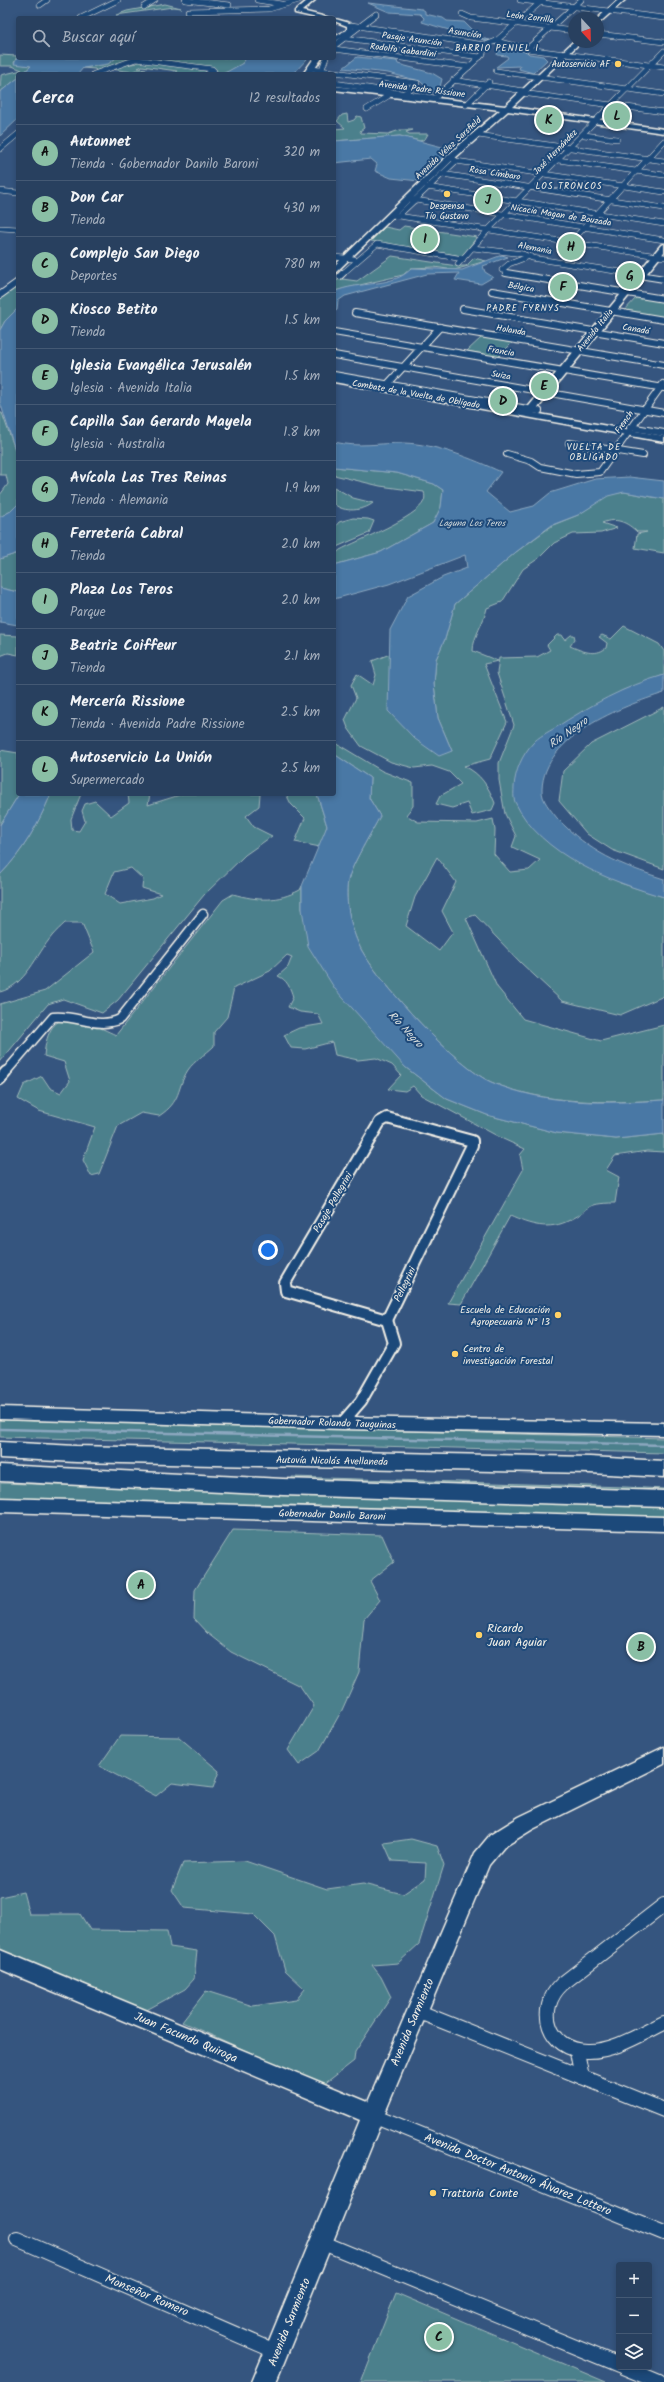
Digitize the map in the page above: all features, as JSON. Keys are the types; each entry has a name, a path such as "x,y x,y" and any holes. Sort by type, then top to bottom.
{"highway":[{"path":"0,1444 664,1457"},
{"name":"Autovía Nicolás Avellaneda","path":"0,1450 76,1454 590,1465 664,1469"},
{"name":"Autovía Nicolás Avellaneda","path":"0,1468 75,1466 602,1476 664,1480"},
{"path":"0,1473 283,1487 664,1498"}],"street":[{"path":"40,5 47,0"},
{"path":"84,16 118,0"},
{"path":"144,7 155,0"},
{"path":"185,0 242,8"},
{"path":"257,0 286,5"},
{"path":"188,11 234,8 269,9 299,0"},
{"path":"312,0 297,11 318,16"},
{"path":"520,0 541,1 573,7 664,18"},
{"path":"527,49 581,0"},
{"path":"604,17 622,0"},
{"path":"496,41 541,1"},
{"path":"229,16 234,8"},
{"path":"336,39 360,27 376,14"},
{"name":"León Zorrilla","path":"462,14 471,18 568,30"},
{"path":"476,14 486,16 485,20"},
{"name":"Asunción","path":"336,20 360,27 485,45 496,41"},
{"path":"336,44 350,31 351,25"},
{"path":"396,57 430,28"},
{"path":"604,35 664,42"},
{"name":"Pasaje Asunción","path":"345,36 480,57"},
{"path":"496,41 527,49 664,68"},
{"path":"430,98 470,67 480,57 485,45"},
{"name":"Avenida Vélez Sarsfield","path":"337,273 347,259 570,48"},
{"name":"Rodolfo Gabardini","path":"336,49 470,67"},
{"name":"José Hernández","path":"458,264 488,230 532,188 664,51"},
{"path":"100,72 133,60"},
{"path":"144,60 212,69 214,71 212,72"},
{"path":"312,72 317,60"},
{"path":"322,69 325,60"},
{"path":"312,72 322,69 417,82 402,94"},
{"path":"495,73 664,94"},
{"path":"453,80 523,92 664,112"},
{"path":"466,105 491,81"},
{"name":"Avenida Padre Rissione","path":"336,83 466,105 506,109 664,132"},
{"name":"Avenida Padre Rissione","path":"336,88 388,96 430,98"},
{"path":"367,109 388,96"},
{"path":"478,135 664,161"},
{"path":"584,135 617,139"},
{"path":"0,149 16,136"},
{"path":"570,243 586,228 664,141"},
{"path":"454,159 543,175 664,192"},
{"name":"Avenida Vélez Sarsfield","path":"411,200 442,174 454,159"},
{"path":"558,160 664,175"},
{"name":"Rosa Címbaro","path":"442,174 664,208"},
{"path":"427,187 664,224"},
{"path":"0,191 16,192"},
{"name":"Nicacia Magan de Bouzada","path":"411,200 504,216 664,240"},
{"path":"395,215 661,259"},
{"path":"0,228 16,229"},
{"name":"Avenida Vélez Sarsfield","path":"337,273 358,260 376,244 463,258"},
{"name":"Avenida Italia","path":"599,331 620,313 650,277 661,259 664,247"},
{"name":"Alemania","path":"473,248 530,256 664,279"},
{"path":"530,256 524,261 509,262 503,271 664,299"},
{"path":"336,257 358,260"},
{"name":"Avenida Italia","path":"534,412 599,331 610,311 640,275 661,259"},
{"path":"0,295 16,283"},
{"name":"Bélgica","path":"492,291 664,320"},
{"name":"Canadá","path":"463,309 664,343"},
{"name":"Holanda","path":"355,313 664,365"},
{"path":"336,375 386,386 440,327"},
{"name":"Francia","path":"336,332 663,386"},
{"name":"Suiza","path":"336,355 664,413"},
{"name":"Combate de la Vuelta de Obligado","path":"336,379 386,386 628,429 664,439"},
{"name":"French","path":"507,454 531,461 540,467 576,474 600,472 616,450 628,429 663,386"},
{"name":"Combate de la Vuelta de Obligado","path":"628,429 664,432"},
{"path":"568,443 643,455"},
{"path":"1,1078 53,1017 70,1015 98,1024 108,1024 120,1019 203,914"},
{"name":"Pasaje Pellegrini","path":"387,1320 286,1291 285,1283 380,1122 387,1118 472,1141"},
{"name":"Pellegrini","path":"387,1320 472,1146 472,1141"},
{"path":"342,1423 361,1401 394,1343 387,1320"},
{"name":"Gobernador Rolando Tauguinas","path":"0,1413 342,1423 664,1429"},
{"name":"Gobernador Danilo Baroni","path":"0,1505 664,1524"},
{"name":"Avenida Sarmiento","path":"264,2382 373,2115 482,1858 497,1841 526,1823 664,1755"},
{"path":"664,1905 554,1993 546,2008 548,2023 553,2034 577,2052 589,2053 605,2049 664,2023"},
{"name":"Juan Facundo Quiroga","path":"0,1959 373,2115"},
{"path":"417,2011 664,2110"},
{"path":"577,2052 582,2077"},
{"name":"Avenida Doctor Antonio Álvarez Lottero","path":"373,2115 664,2233"},
{"name":"Monseñor Romero","path":"17,2239 277,2352"},
{"path":"321,2242 616,2364"},
{"path":"630,2370 659,2382"}],"green space":[{"path":"165,4 181,8 173,7 116,15 127,11"},
{"path":"0,55 16,56 14,63 31,66 24,72 16,72 16,80 0,92 1,75 22,70 12,66 0,66"},
{"path":"113,60 244,60 240,65 226,72 175,72 177,71 142,66 138,68 146,69 146,71 135,70 133,72 111,69 113,67 137,63 137,61 113,65 96,71 95,69 82,68 108,64"},
{"path":"347,114 348,122 354,120 357,116 361,117 364,128 360,131 361,133 388,134 400,130 413,130 406,132 409,134 428,134 425,139 420,141 400,136 336,141 336,129 345,128 337,121 342,115"},
{"path":"404,226 477,237 462,256 371,241 385,227 399,230"},
{"path":"392,256 457,266 466,266 474,258 486,261 454,270 434,267 411,268 403,275 336,291 336,280 342,279 357,281"},
{"path":"16,286 16,310 5,321 0,330 0,295"},
{"path":"637,297 664,301 664,319 623,312"},
{"path":"482,337 512,343 498,357 467,351"},
{"path":"0,413 2,413 16,452 16,506 11,511 0,517 0,495 8,484 6,475 0,475"},
{"path":"336,467 397,473 434,484 443,490 441,507 433,523 381,552 336,564 336,553 340,550 399,521 419,508 424,501 424,492 380,486 336,475"},
{"path":"336,488 353,498 373,503 364,508 354,510 336,506"},
{"path":"624,492 664,499 664,553 635,548 637,534 647,532 637,532 625,523 612,520 607,521 602,523 617,528 601,533 573,534 554,543 539,558 523,569 502,602 487,608 473,645 473,651 498,661 484,664 507,722 490,759 464,766 475,773 487,786 495,803 492,810 472,815 467,803 452,808 436,804 440,796 461,784 449,772 432,766 414,768 391,762 361,746 348,728 345,720 356,698 351,685 357,674 373,685 376,675 372,661 390,654 390,677 452,751 438,718 434,684 436,659 445,639 455,604 516,552 553,525 578,515 608,495"},
{"path":"353,518 374,521 369,533 336,547 336,526 339,522"},
{"path":"16,554 16,592 0,588 0,559"},
{"path":"624,626 659,644 664,651 664,675 621,691 515,779 620,883 664,897 664,996 620,1015 562,1001 521,963 475,915 466,918 497,987 523,1019 601,1041 664,1025 664,1100 598,1102 555,1099 512,1090 491,1082 476,1074 440,1043 421,1024 385,983 358,944 348,908 347,889 350,875 357,858 380,816 369,798 370,778 336,755 336,743 382,771 413,783 413,806 406,815 418,822 477,823 493,819 495,830 494,854 510,872 529,870 540,860 512,847 516,836 505,814 499,780 499,763 514,725 497,673 499,658 537,657 550,650 547,645 557,635 562,635 565,640 571,635 574,635 575,639 570,646 584,651 593,653 602,651 606,648 607,643 599,637 602,635 611,639","holes":["437,857 456,882 442,911 453,932 439,951 406,926 415,897"]},
{"path":"0,635 16,636 16,655 8,653 0,656"},
{"path":"664,707 664,869 612,850 587,834 559,801 563,771 591,744"},
{"path":"0,750 16,753 16,796 18,796 0,825"},
{"path":"50,796 80,796 71,819 72,830 79,831 85,821 82,811 85,804 95,801 111,816 129,803 128,796 150,796 148,805 177,796 260,796 259,806 246,816 254,827 272,836 245,855 204,895 118,1000 102,1013 63,999 48,1004 0,1062 0,1004 45,991 94,952 82,923 65,923 52,936 24,976 17,983 0,992 0,875 9,866 23,847","holes":["131,868 143,879 142,888 161,894 153,898 120,904 105,894 114,872"]},
{"path":"287,796 318,796 327,826 320,847 295,842 305,818 291,804"},
{"path":"302,886 302,909 405,1067 447,1099 487,1115 557,1133 616,1139 664,1134 664,1152 647,1151 615,1156 606,1170 619,1177 615,1203 593,1205 570,1220 547,1226 532,1224 510,1216 461,1304 448,1303 523,1170 520,1155 525,1149 503,1139 421,1095 413,1086 405,1091 388,1089 401,1075 392,1065 376,1058 358,1060 335,1055 332,1042 305,1049 291,1048 284,1035 299,1028 323,1024 318,1014 300,1012 288,1007 293,997 292,993 286,982 278,976 288,967 292,957 287,955 270,971 234,988 227,1017 214,1032 214,1046 188,1070 172,1105 159,1116 141,1113 118,1126 99,1174 91,1176 83,1160 95,1127 39,1111 18,1099 24,1085 42,1076 50,1088 61,1093 70,1081 64,1062 44,1056 47,1039 52,1027 60,1021 69,1019 79,1020 116,1035 223,900 233,894 259,899 283,897 300,890"},
{"path":"0,1420 664,1438 664,1453 0,1437"},
{"path":"292,1477 625,1487 664,1489 664,1495 293,1482"},
{"path":"0,1483 664,1505 664,1518 0,1501"},
{"path":"233,1530 382,1535 394,1562 370,1581 380,1600 364,1619 359,1672 342,1710 319,1751 299,1765 288,1750 314,1706 300,1686 231,1652 207,1633 194,1619 195,1590"},
{"path":"120,1736 179,1737 219,1771 213,1788 172,1783 156,1796 99,1766"},
{"path":"411,1839 437,1846 444,1865 419,1944 398,1963 372,1965 381,1977 391,1997 355,2052 354,2061 323,2085 182,2022 206,1991 253,2006 296,2000 305,1989 285,1970 275,1936 253,1914 184,1908 172,1890 183,1863 245,1861 327,1889 363,1884 403,1894 425,1879 426,1863 392,1861 384,1843"},
{"path":"23,1892 29,1914 80,1914 90,1930 167,1931 170,1947 197,1951 194,1979 185,1989 141,2013 0,1951 0,1897"},
{"path":"396,2293 606,2382 361,2382"}],"water":[{"path":"368,3 422,9 425,11 425,14 443,18 447,21 464,22 480,38 490,40 487,41 422,22 424,18 420,14 389,12"},
{"path":"495,43 509,47 510,50 524,49 529,54 543,56 547,60 533,73 519,69 520,66 496,67 508,58 507,56 497,55 498,51 505,50 498,45 491,44"},
{"path":"357,57 397,61 398,64 432,73 442,79 440,87 432,93 420,81 388,73 343,68"},
{"path":"16,60 113,60 108,64 83,68 80,72 24,72 31,66 14,64"},
{"path":"245,60 306,60 295,72 227,72 243,63"},
{"path":"16,80 16,121 0,136 0,92"},
{"path":"400,136 446,148 442,162 419,181 391,178 375,171 377,164 371,159 336,163 336,141"},
{"path":"502,255 508,257 483,266 485,272 493,277 481,284 455,280 459,273 427,274 345,296 338,301 336,310 336,291 344,288 385,282 404,275 412,268 462,270"},
{"path":"16,310 16,453 0,402 0,330 5,321"},
{"name":"Laguna Los Teros","path":"336,442 352,445 416,444 441,449 479,462 501,472 486,492 510,512 534,506 550,493 595,479 629,477 664,481 664,499 624,492 608,496 578,515 552,525 516,552 455,604 445,639 436,659 434,684 438,718 452,751 439,756 415,739 388,711 390,630 408,596 443,577 467,568 465,555 389,584 336,598 336,564 381,552 433,523 441,507 443,490 434,484 397,473 336,467"},
{"path":"16,506 16,554 0,559 0,517 11,511"},
{"path":"0,588 16,592 16,625 0,622"},
{"name":"Río Negro","path":"664,675 664,693 607,715 570,739 556,753 546,770 542,793 552,812 581,840 620,863 664,879 664,897 643,891 600,874 579,864 559,851 541,837 526,821 515,802 514,794 516,775 520,764 529,748 543,735 608,697 635,685"},
{"name":"Río Negro","path":"336,755 370,778 369,798 380,816 357,858 348,881 348,908 358,944 371,965 385,983 420,1023 440,1043 476,1074 491,1082 512,1090 554,1099 576,1101 620,1102 664,1100 664,1134 616,1139 557,1133 487,1115 447,1099 405,1067 335,989 308,946 302,909 302,886 327,826 318,796 336,796"},
{"path":"18,796 50,796 23,847 9,866 0,875 0,825"}],"waterway":[{"path":"0,1429 664,1445"}],"place":[{"name":"Autoservicio AF","path":"618,64"},
{"name":"Autoservicio La Unión","path":"617,116"},
{"name":"Mercería Rissione","path":"549,120"},
{"name":"Despensa Tío Gustavo","path":"447,194"},
{"name":"Beatriz Coiffeur","path":"488,200"},
{"name":"Plaza Los Teros","path":"425,239"},
{"name":"Ferretería Cabral","path":"571,247"},
{"name":"Avícola Las Tres Reinas","path":"630,276"},
{"name":"Capilla San Gerardo Mayela","path":"563,287"},
{"name":"Iglesia Evangélica Jerusalén","path":"544,386"},
{"name":"Kiosco Betito","path":"503,401"},
{"name":"Escuela de Educación Agropecuaria N° 13","path":"558,1315"},
{"name":"Centro de investigación Forestal","path":"455,1354"},
{"name":"Autonnet","path":"141,1585"},
{"name":"Ricardo Juan Aguiar","path":"479,1635"},
{"name":"Don Car","path":"641,1647"},
{"name":"Trattoria Conte","path":"433,2193"},
{"name":"Complejo San Diego","path":"439,2337"}],"district":[{"name":"BARRIO PENIEL I","path":"497,48"},
{"name":"LOS TRONCOS","path":"569,186"},
{"name":"PADRE FYRNYS","path":"523,308"},
{"name":"VUELTA DE OBLIGADO","path":"594,452"}]}
